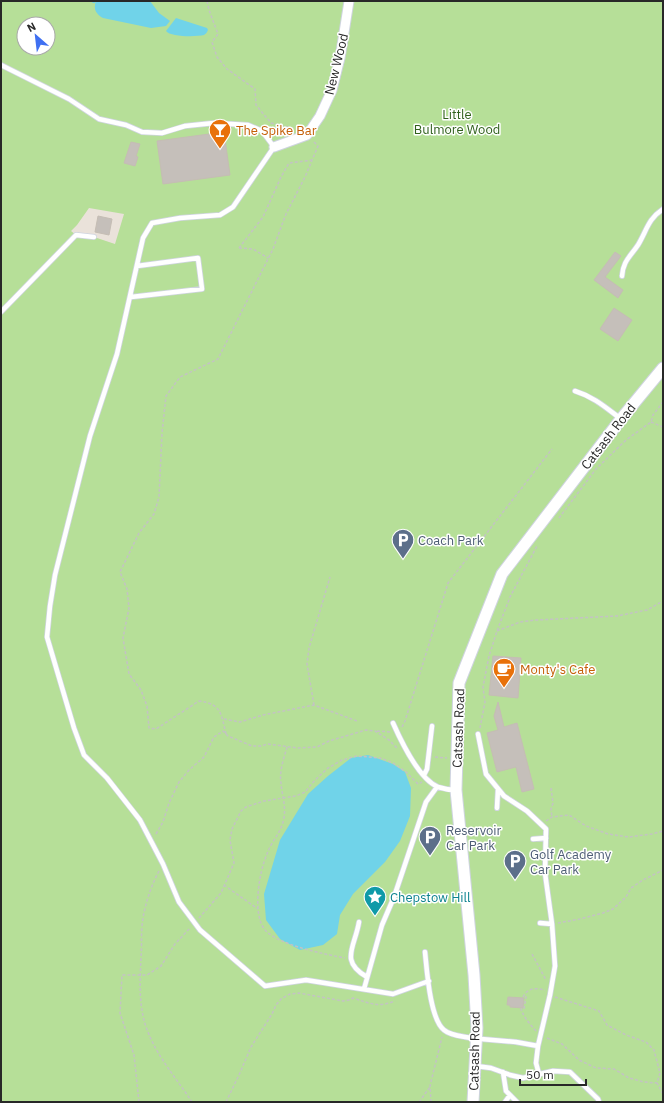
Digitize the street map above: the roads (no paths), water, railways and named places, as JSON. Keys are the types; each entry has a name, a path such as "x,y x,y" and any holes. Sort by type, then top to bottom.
{"street":[{"name":"New Wood","path":"274,147 307,135 320,116 332,90 340,58 349,1"},
{"name":"Catsash Road","path":"473,1102 477,1028 474,975 456,790 459,683 502,574 620,418 663,368"}],"lane":[{"path":"1,65 69,99 99,119 126,125 142,132 162,133 186,126 214,123 248,125 262,132 274,147 233,207 220,215 180,218 152,223 143,238 117,354 90,436 56,568 50,606 47,637 74,728 84,755 107,778 140,820 163,864 178,902 194,923 200,930 265,986 306,980 393,994 429,981"},
{"path":"622,276 623,267 629,255 638,245 650,220 663,209"},
{"path":"1,312 76,235 94,237"},
{"path":"131,297 202,289 198,258 137,266"},
{"path":"575,391 588,395 600,402 620,418"},
{"path":"393,723 410,757 424,775 437,787 456,790"},
{"path":"424,775 427,769 432,726"},
{"path":"478,734 486,774 504,796 527,811 546,829 545,873 552,924 555,966 538,1046 536,1063 539,1074"},
{"path":"364,989 382,925 394,897 426,802 437,787"},
{"path":"497,808 498,789"},
{"path":"533,839 546,838"},
{"path":"359,922 350,960 359,973 367,977"},
{"path":"540,923 552,924"},
{"path":"425,952 434,1016 438,1024 443,1030 450,1034 471,1038"},
{"path":"481,1039 516,1042 538,1046"},
{"path":"474,1065 491,1068 523,1078 553,1071 570,1072 598,1099 598,1102"},
{"path":"503,1072 506,1091 517,1102"},
{"path":"505,1102 510,1095"}],"water":[{"path":"96,1 150,1 159,13 170,21 166,26 151,28 103,18 96,11"},
{"path":"176,18 207,28 208,30 204,35 195,36 184,36 168,33 166,31"},
{"path":"368,755 393,764 405,772 411,788 410,816 400,841 385,862 353,894 340,915 337,934 323,945 300,950 280,939 266,920 264,894 280,840 308,794 351,758"}],"place":[{"name":"The Spike Bar","path":"220,150"},
{"name":"Coach Park","path":"403,560"},
{"name":"Monty's Cafe","path":"504,688"},
{"name":"Reservoir Car Park","path":"430,856"},
{"name":"Golf Academy Car Park","path":"515,880"},
{"name":"Chepstow Hill","path":"375,916"}],"park label":[{"name":"Little Bulmore Wood","path":"457,122"}]}
